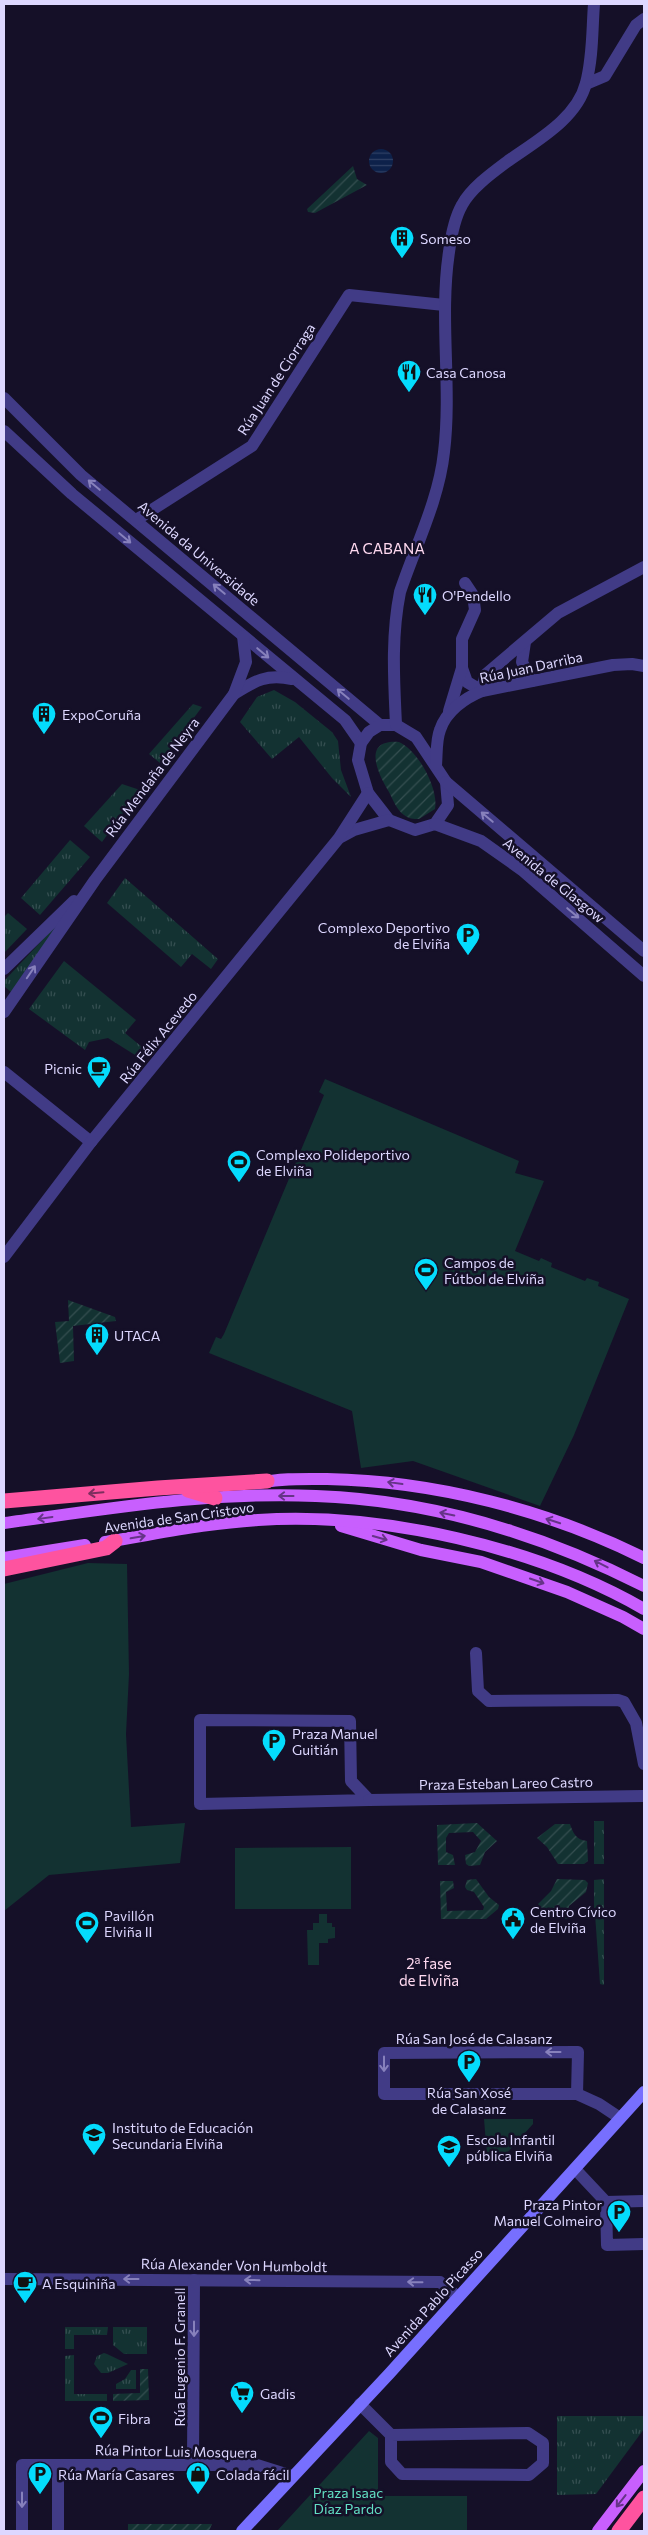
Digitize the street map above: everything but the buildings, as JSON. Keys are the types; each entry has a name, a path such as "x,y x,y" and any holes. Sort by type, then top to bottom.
{"highway":[{"path":"4,1501 158,1488 267,1482"},
{"path":"158,1488 195,1490 215,1498"},
{"path":"4,1569 106,1548 115,1541"},
{"path":"619,2531 644,2498"}],"main road":[{"path":"215,1498 234,1489 267,1482 357,1480 394,1483 458,1494 544,1518 588,1532 644,1558"},
{"name":"Avenida de San Cristovo","path":"4,1523 215,1498 316,1496 393,1502 482,1521 537,1539 593,1560 644,1586"},
{"path":"317,1519 421,1550 490,1565 567,1592 623,1617 644,1630"},
{"name":"Avenida de San Cristovo","path":"4,1558 204,1526 259,1520 317,1519 378,1524 516,1554 624,1598 644,1609"},
{"path":"631,1551 644,1546"},
{"path":"598,2531 644,2471"}],"street":[{"path":"396,725 393,647 397,607 400,592 432,502 444,455 446,432 444,305 450,243 461,206 467,198 500,168 557,125 570,112 586,84 594,4"},
{"path":"586,84 605,76 636,25 644,19"},
{"name":"Rúa Juan de Ciorraga","path":"136,520 252,446 349,295 444,305"},
{"name":"Avenida da Universidade","path":"4,398 81,475 380,725"},
{"path":"4,431 72,494 345,720 362,742"},
{"path":"462,668 467,682 482,691 485,675 558,613 644,567"},
{"path":"436,765 442,726 462,668 462,639 475,610 473,595 465,583"},
{"name":"Rúa Mendaña de Neyra","path":"4,1012 95,880 234,694 246,662 243,636"},
{"path":"525,642 522,662 532,680"},
{"name":"Rúa Juan Darriba","path":"442,726 459,704 482,691 613,665 632,664 644,666"},
{"name":"Rúa Mendaña de Neyra","path":"234,694 252,682 272,676 295,679"},
{"path":"380,725 396,725 416,737 446,782 448,805 436,824 415,830 389,820 368,793 358,760 362,742 369,732 380,725"},
{"path":"416,737 442,726"},
{"name":"Avenida de Glasgow","path":"446,782 644,951"},
{"name":"Rúa Félix Acevedo","path":"4,1257 91,1142 339,838 368,793"},
{"name":"Rúa Félix Acevedo","path":"339,838 354,830 389,820"},
{"name":"Avenida de Glasgow","path":"436,824 481,841 522,870 644,976"},
{"name":"Rúa Mendaña de Neyra","path":"4,969 95,880"},
{"path":"4,1072 91,1142"},
{"path":"476,1654 478,1691 490,1701 618,1700 628,1707 640,1726 644,1764"},
{"path":"335,1802 351,1781 350,1721 200,1720 200,1804 335,1802 369,1800"},
{"path":"351,1781 369,1800"},
{"name":"Praza Esteban Lareo Castro","path":"369,1800 644,1796"},
{"name":"Rúa San José de Calasanz","path":"578,2094 578,2052 384,2053 384,2094 578,2094 599,2104 620,2118"},
{"name":"Avenida Pablo Picasso","path":"242,2531 644,2092"},
{"path":"575,2169 606,2202 607,2245 644,2244"},
{"path":"606,2202 644,2201"},
{"name":"Rúa Alexander Von Humboldt","path":"4,2279 440,2282 458,2297"},
{"name":"Rúa Eugenio F. Granell","path":"193,2464 194,2280"},
{"path":"360,2404 391,2435 391,2462 402,2474 529,2475 543,2463 543,2443 528,2433 391,2435"},
{"path":"22,2531 22,2465 58,2465 58,2531"},
{"name":"Rúa Pintor Luis Mosquera","path":"58,2465 257,2465 292,2476"}],"green space":[{"path":"353,166 357,179 367,185 315,213 308,212 307,209"},
{"path":"274,690 295,702 332,732 338,741 341,770 351,797 332,778 299,737 272,759 240,722 257,697"},
{"path":"193,704 202,707 160,763 149,754"},
{"path":"399,742 406,746 420,761 434,791 435,809 419,819 408,817 399,810 377,767 376,752 380,746"},
{"path":"122,784 140,790 102,842 84,826"},
{"path":"70,840 90,857 40,915 21,898"},
{"path":"125,878 218,959 211,969 192,954 181,967 107,903"},
{"path":"8,913 27,929 4,953 4,917"},
{"path":"62,919 11,992 4,986 4,981"},
{"path":"64,961 136,1020 125,1033 148,1052 143,1060 108,1038 89,1042 85,1050 29,1009"},
{"name":"Campos de Fútbol de Elviña","path":"325,1079 519,1161 515,1173 544,1181 515,1251 539,1261 541,1258 552,1263 551,1267 585,1281 587,1278 599,1282 598,1286 629,1299 574,1435 540,1506 413,1461 361,1468 352,1411 209,1353 216,1337 221,1339 224,1334 324,1095 319,1092"},
{"path":"68,1300 115,1317 116,1321 73,1326 74,1361 60,1363 55,1322 69,1321"},
{"path":"88,1563 127,1564 129,1674 126,1734 131,1827 185,1823 180,1863 49,1875 4,1911 4,1584"},
{"path":"594,1821 604,1821 604,1864 594,1864"},
{"path":"477,1823 497,1841 485,1852 480,1865 469,1866 466,1864 465,1855 475,1852 481,1841 473,1832 449,1833 446,1838 446,1852 453,1855 455,1865 438,1865 437,1825"},
{"path":"555,1824 570,1824 576,1836 587,1841 588,1861 584,1864 558,1864 547,1847 537,1838"},
{"path":"351,1847 351,1909 235,1909 235,1848"},
{"path":"476,1879 489,1897 499,1905 498,1909 486,1919 441,1919 440,1881 453,1881 454,1888 446,1892 447,1911 483,1910 484,1907 474,1892 467,1890 465,1887 467,1880"},
{"path":"557,1879 585,1880 588,1883 586,1892 569,1906 569,1919 546,1918 538,1904 551,1891"},
{"path":"604,1879 604,1908 594,1908 594,1880"},
{"path":"319,1914 327,1914 327,1923 332,1923 332,1927 335,1927 335,1938 328,1939 328,1943 319,1943 319,1965 308,1965 307,1930 313,1930 313,1923 319,1923"},
{"path":"595,1914 604,1915 604,1985 600,1984"},
{"path":"484,2119 533,2119 533,2124 497,2164 487,2156"},
{"path":"65,2327 108,2327 107,2335 74,2335 74,2349 65,2349"},
{"path":"113,2327 147,2327 147,2354 124,2354 113,2345"},
{"path":"104,2353 128,2364 108,2373 101,2373 94,2364 97,2356"},
{"path":"74,2355 74,2394 107,2394 107,2401 65,2401 65,2356"},
{"path":"140,2369 148,2369 149,2400 113,2401 113,2394 140,2393"},
{"path":"131,2370 136,2370 136,2389 116,2389 116,2384 125,2379"},
{"path":"557,2416 644,2416 644,2429 596,2494 557,2495"},
{"name":"Praza Isaac Díaz Pardo","path":"369,2431 378,2438 378,2496 467,2496 467,2531 277,2531"},
{"path":"128,2524 212,2524 209,2531 128,2531"}],"water":[{"path":"381,149 389,153 393,161 389,169 381,173 373,169 369,161 373,153"}],"place":[{"name":"Someso","path":"402,259"},
{"name":"Casa Canosa","path":"409,393"},
{"name":"O'Pendello","path":"425,616"},
{"name":"ExpoCoruña","path":"44,735"},
{"name":"Complexo Deportivo de Elviña","path":"468,956"},
{"name":"Picnic","path":"99,1089"},
{"name":"Complexo Polideportivo de Elviña","path":"239,1183"},
{"name":"Campos de Fútbol de Elviña","path":"426,1291"},
{"name":"UTACA","path":"97,1356"},
{"name":"Praza Manuel Guitián","path":"274,1762"},
{"name":"Centro Cívico de Elviña","path":"513,1940"},
{"name":"Pavillón Elviña II","path":"87,1944"},
{"name":"Rúa San Xosé de Calasanz","path":"469,2083"},
{"name":"Instituto de Educación Secundaria Elviña","path":"94,2156"},
{"name":"Escola Infantil pública Elviña","path":"449,2168"},
{"name":"Praza Pintor Manuel Colmeiro","path":"619,2233"},
{"name":"A Esquiniña","path":"25,2304"},
{"name":"Gadis","path":"242,2414"},
{"name":"Fibra","path":"101,2439"},
{"name":"Rúa María Casares","path":"40,2495"},
{"name":"Colada fácil","path":"198,2495"}],"district":[{"name":"A CABANA","path":"387,548"},
{"name":"2ª fase de Elviña","path":"429,1972"}]}
